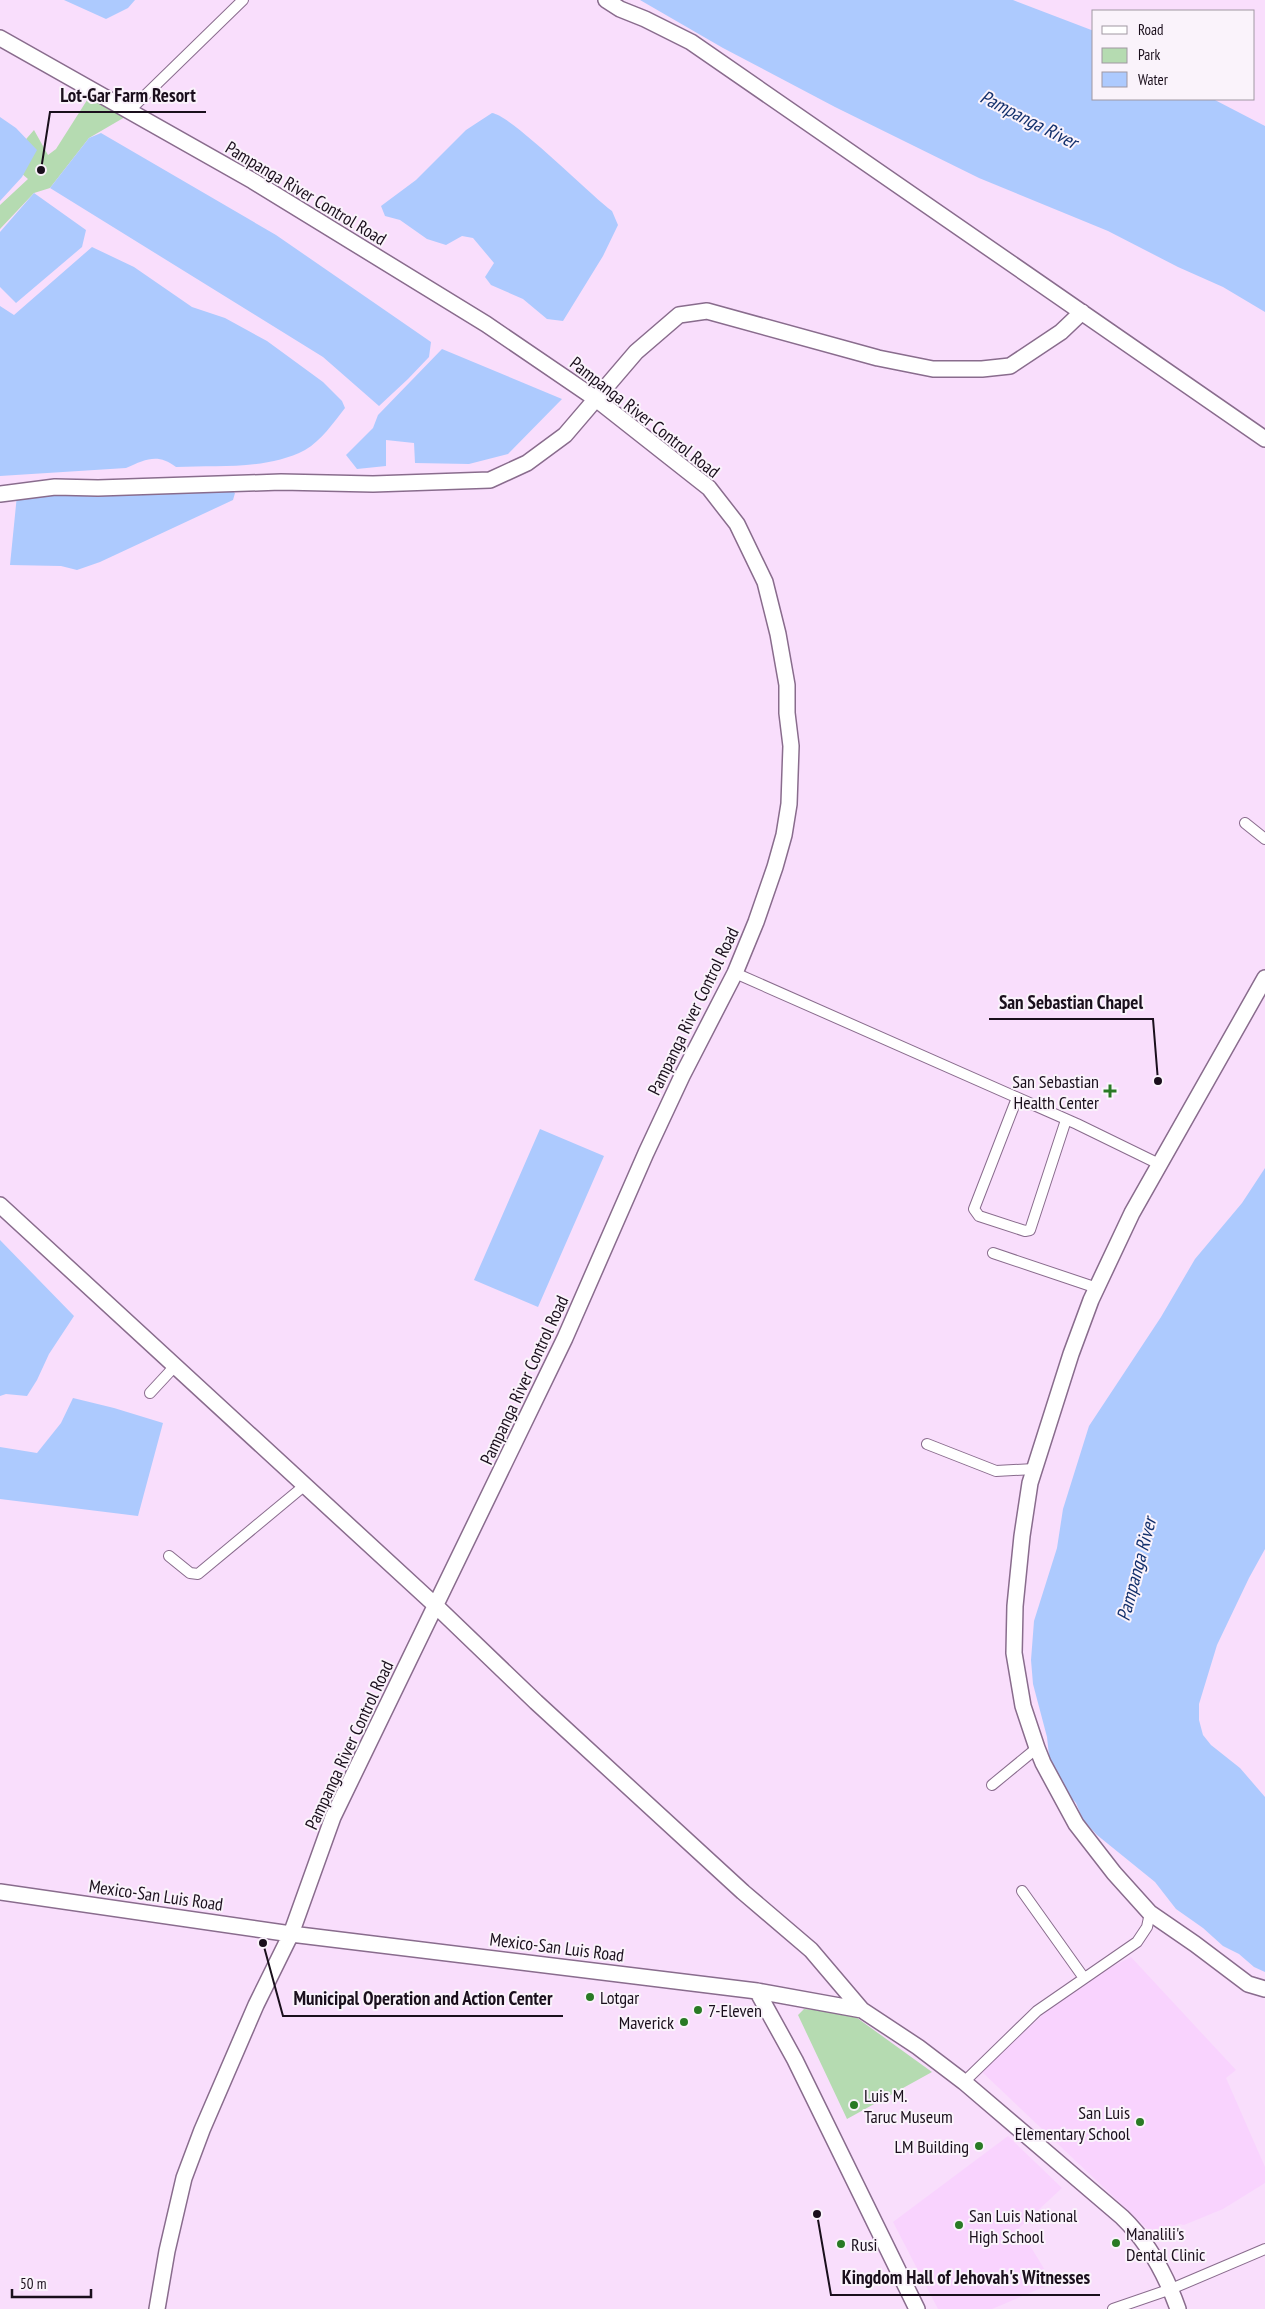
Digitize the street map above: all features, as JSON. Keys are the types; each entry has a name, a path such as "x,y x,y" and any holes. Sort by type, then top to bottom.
{"street":[{"path":"128,112 243,0"},
{"path":"606,0 620,9 691,42 1265,439"},
{"name":"Pampanga River Control Road","path":"0,38 253,181 486,324 596,399 709,488 737,524 766,582 787,685 787,713 791,746 789,804 784,835 775,867 735,973 682,1076 565,1338 501,1473 333,1817 291,1934 256,2005 202,2130 184,2178 167,2251 158,2309"},
{"path":"0,494 55,487 98,488 281,482 373,484 490,480 527,463 565,435 636,352 679,315 707,310 878,358 933,368 982,368 1010,366 1061,332 1082,312"},
{"path":"1245,823 1265,840"},
{"path":"735,973 1066,1120 1159,1164"},
{"path":"1265,978 1159,1164 1115,1246 1071,1354 1034,1469 1022,1536 1015,1606 1014,1653 1023,1706 1037,1748 1043,1763 1076,1824 1114,1873 1150,1913 1248,1984 1265,1989"},
{"path":"1017,1098 974,1210 979,1216 1025,1231 1030,1230 1066,1120"},
{"path":"0,1205 435,1605 544,1709 743,1892 811,1950 862,2010 918,2047 964,2082 1122,2217 1141,2235 1171,2289 1178,2309"},
{"path":"993,1253 1097,1288"},
{"path":"150,1392 175,1366"},
{"path":"927,1444 996,1471 1034,1469"},
{"path":"169,1556 190,1573 198,1574 304,1486"},
{"path":"992,1785 1037,1748"},
{"path":"1022,1891 1084,1978"},
{"name":"Mexico-San Luis Road","path":"0,1892 291,1934 757,1991 862,2010"},
{"path":"964,2082 1037,2011 1137,1942 1147,1927 1150,1913"},
{"path":"757,1991 795,2060 916,2309"},
{"path":"1112,2309 1171,2289 1265,2249"}],"shaded area":[{"name":"San Luis Elementary School","path":"1131,1957 1236,2070 1226,2078 1265,2167 1265,2183 1223,2209 1184,2225 1179,2224 1156,2237 981,2071 1048,2010 1099,1973"},
{"name":"San Luis National High School","path":"1008,2136 1062,2188 1019,2228 1053,2283 992,2309 938,2309 893,2222"}],"green space":[{"path":"89,97 125,117 89,138 50,188 34,193 0,229 0,205 28,179 7,161 34,130 48,155 56,149"},
{"path":"804,2009 853,2015 932,2072 847,2119 798,2015"}],"water":[{"path":"64,0 135,0 128,8 106,19"},
{"name":"Pampanga River","path":"640,0 1013,0 1092,30 1092,100 1215,100 1265,126 1265,312 1223,287 1178,267 1108,231 979,178 835,107 723,48"},
{"path":"492,113 502,117 532,140 612,211 618,225 603,256 563,321 547,319 523,299 491,285 485,277 494,263 473,238 462,236 446,245 427,239 400,220 385,216 381,206 416,180 466,130"},
{"path":"0,117 16,128 37,150 22,177 0,201"},
{"path":"101,133 276,235 431,342 429,357 379,406 323,357 50,188 89,138"},
{"path":"34,193 86,230 82,247 16,303 0,287 0,232"},
{"path":"92,247 134,267 192,307 225,318 267,341 323,382 342,401 345,408 327,431 311,446 275,461 259,464 176,467 163,460 152,459 126,468 0,476 0,306 14,315"},
{"path":"442,349 562,399 508,454 469,464 415,463 414,443 386,440 386,466 357,469 346,455 373,428 378,415"},
{"path":"228,487 235,493 233,500 100,562 77,570 61,566 10,565 17,495"},
{"path":"540,1129 604,1156 538,1307 474,1280"},
{"name":"Pampanga River","path":"1265,1168 1265,1549 1217,1645 1199,1704 1199,1720 1203,1735 1211,1745 1240,1768 1265,1797 1265,1972 1254,1967 1239,1954 1223,1946 1203,1928 1176,1909 1155,1882 1097,1835 1083,1820 1076,1803 1057,1783 1050,1765 1047,1737 1033,1684 1031,1660 1034,1621 1057,1548 1063,1509 1089,1426 1161,1317 1195,1259 1242,1203"},
{"path":"0,1240 74,1316 49,1354 27,1396 6,1394 0,1396"},
{"path":"73,1398 163,1423 138,1516 0,1499 0,1447 37,1453 61,1423"}],"place":[{"name":"Lot-Gar Farm Resort","path":"41,170"},
{"name":"San Sebastian Chapel","path":"1158,1081"},
{"name":"San Sebastian Health Center","path":"1110,1091"},
{"name":"Municipal Operation and Action Center","path":"263,1943"},
{"name":"Lotgar","path":"590,1997"},
{"name":"7-Eleven","path":"698,2010"},
{"name":"Maverick","path":"684,2022"},
{"name":"Luis M. Taruc Museum","path":"854,2105"},
{"name":"San Luis Elementary School","path":"1140,2122"},
{"name":"LM Building","path":"979,2146"},
{"name":"Kingdom Hall of Jehovah's Witnesses","path":"817,2214"},
{"name":"San Luis National High School","path":"959,2225"},
{"name":"Manalili's Dental Clinic","path":"1116,2243"},
{"name":"Rusi","path":"841,2244"}]}
